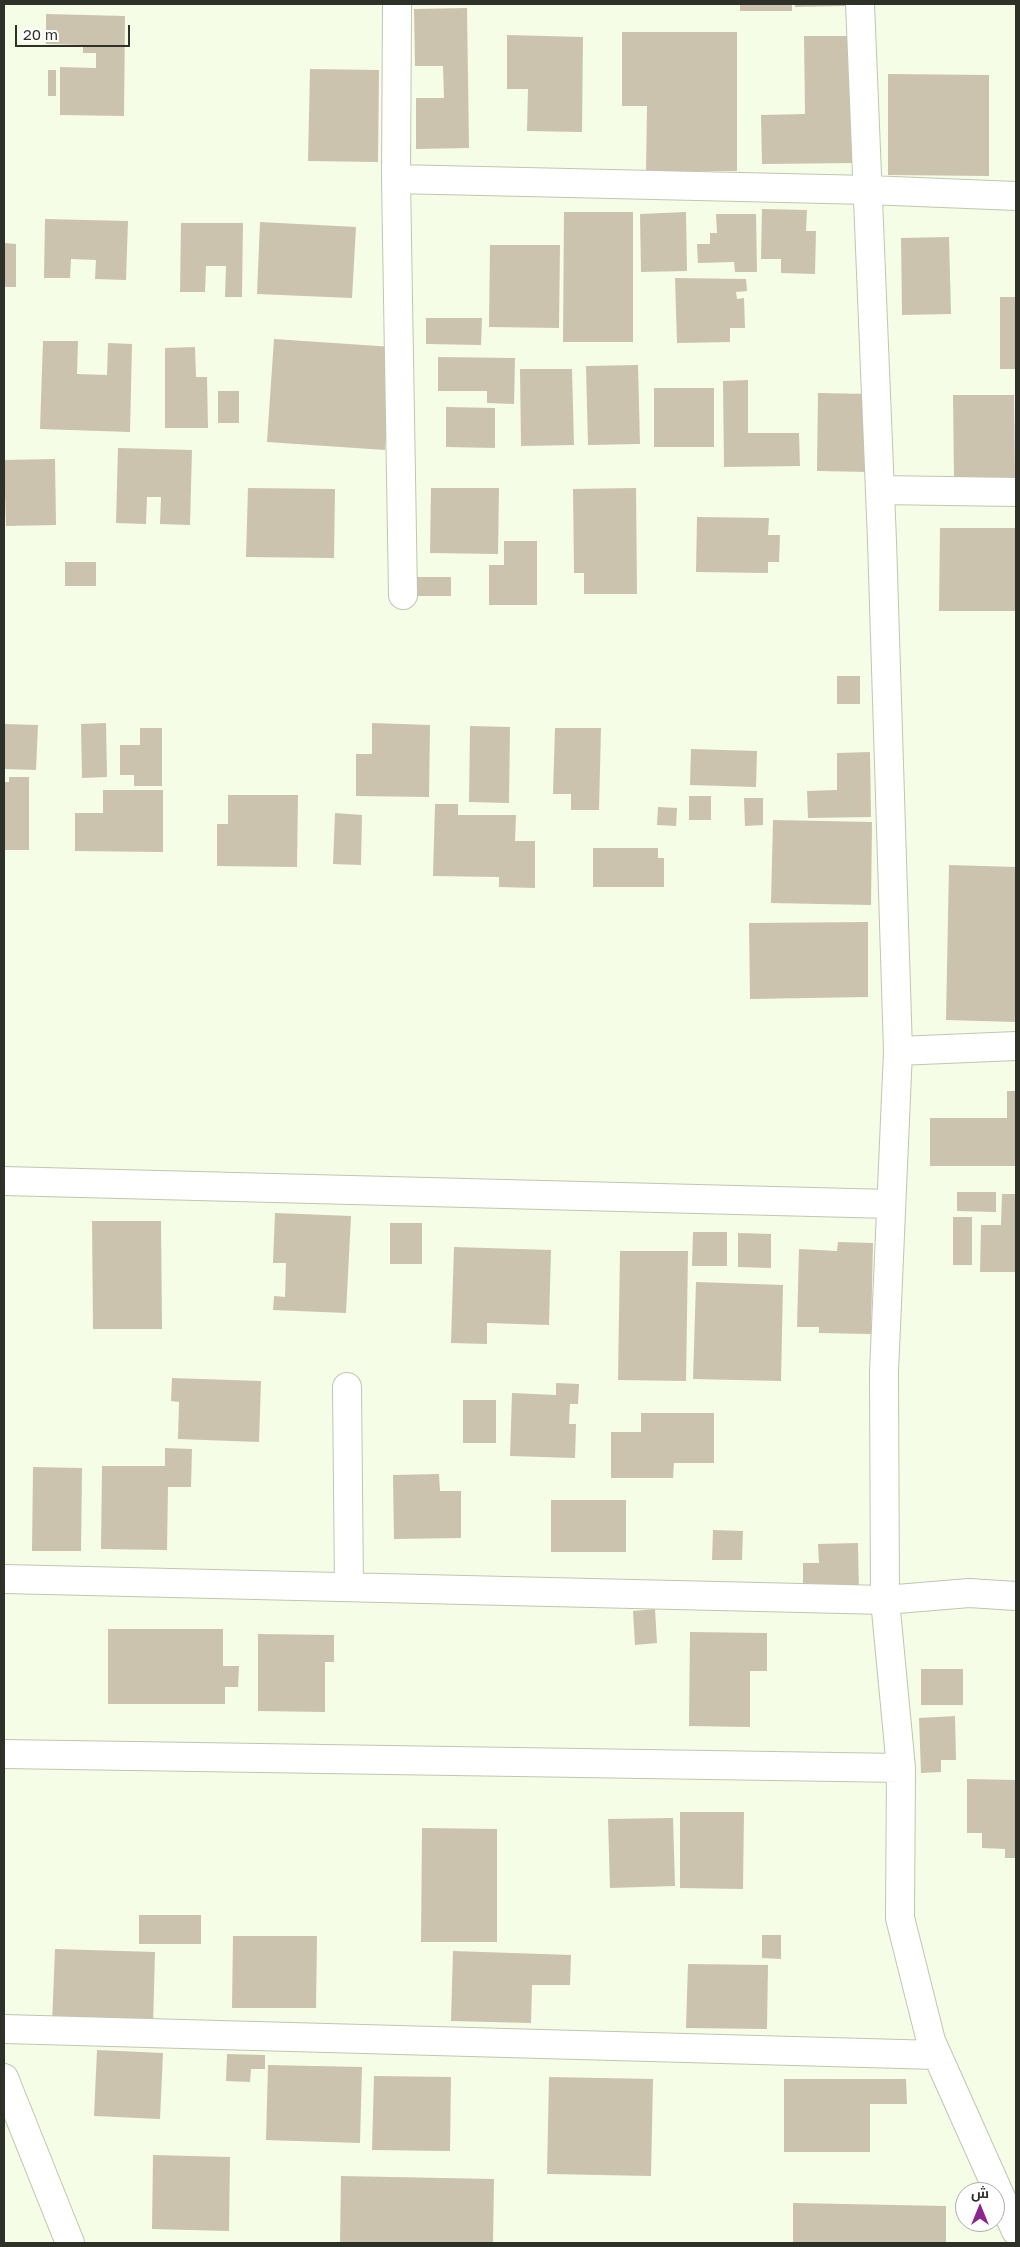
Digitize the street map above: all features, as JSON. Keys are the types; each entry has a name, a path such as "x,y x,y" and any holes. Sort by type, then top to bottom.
{"street":[{"path":"397,4 396,179 403,595"},
{"path":"860,4 880,490 898,1051 884,1372 885,1600 901,1768 900,1918 931,2041 1016,2232"},
{"path":"396,179 869,190 1016,196"},
{"path":"880,490 1016,492"},
{"path":"898,1051 1016,1046"},
{"path":"4,1181 890,1204"},
{"path":"347,1387 349,1587"},
{"path":"4,1579 885,1600 969,1593 1016,1596"},
{"path":"4,1754 901,1768"},
{"path":"4,2028 937,2055"},
{"path":"4,2078 70,2243"}],"building":[{"path":"740,4 792,4 792,11 740,11"},
{"path":"795,4 847,4 847,6 795,7"},
{"path":"467,8 469,148 416,149 416,98 444,98 443,66 415,66 414,9"},
{"path":"46,14 125,16 124,116 60,115 60,67 96,68 96,53 83,53 83,45 46,44"},
{"path":"622,32 737,32 737,171 646,171 647,106 622,106"},
{"path":"507,35 583,37 582,132 527,131 528,89 507,89"},
{"path":"804,36 854,36 856,163 762,164 761,115 805,114"},
{"path":"310,69 379,70 378,162 308,161"},
{"path":"48,70 56,70 56,96 48,96"},
{"path":"888,74 989,75 989,176 888,175"},
{"path":"762,209 807,210 806,231 816,231 815,274 781,273 781,259 761,259"},
{"path":"564,212 633,212 633,342 563,342"},
{"path":"686,212 687,271 641,272 640,214"},
{"path":"716,214 756,214 757,272 735,272 734,262 698,263 697,244 710,244 710,233 717,233"},
{"path":"45,219 128,221 126,280 95,279 96,260 71,259 70,278 44,278"},
{"path":"260,222 356,227 352,298 257,294"},
{"path":"181,223 243,223 242,297 225,297 226,266 206,266 205,292 180,292"},
{"path":"949,237 951,314 902,315 901,238"},
{"path":"4,243 16,244 16,287 4,287"},
{"path":"490,245 560,245 559,328 489,327"},
{"path":"675,278 746,279 747,291 736,292 737,299 744,298 745,328 730,328 730,342 677,343"},
{"path":"1000,297 1016,297 1016,369 1000,369"},
{"path":"426,318 482,318 481,345 426,344"},
{"path":"274,339 393,347 385,450 267,442"},
{"path":"43,341 78,341 77,374 107,375 108,343 132,344 130,432 40,429"},
{"path":"195,347 196,377 207,377 208,428 165,428 165,348"},
{"path":"438,357 515,358 514,404 487,403 487,391 438,391"},
{"path":"638,365 640,444 588,445 586,366"},
{"path":"520,369 572,369 574,445 521,446"},
{"path":"748,380 748,433 799,433 800,466 724,467 723,381"},
{"path":"654,388 714,388 714,447 654,447"},
{"path":"218,391 239,391 239,423 218,423"},
{"path":"818,393 871,394 870,472 817,471"},
{"path":"953,395 1014,395 1015,478 954,478"},
{"path":"446,407 495,408 495,448 446,447"},
{"path":"118,448 192,450 190,525 160,524 161,497 147,497 146,524 116,523"},
{"path":"55,459 56,525 6,526 4,460"},
{"path":"248,488 335,489 334,558 246,557"},
{"path":"431,488 499,488 498,554 430,553"},
{"path":"636,488 637,594 584,594 584,573 574,573 573,489"},
{"path":"697,517 769,518 768,535 780,535 779,562 768,562 768,573 696,572"},
{"path":"940,528 1016,528 1016,611 939,611"},
{"path":"504,541 537,541 537,605 489,605 489,565 504,565"},
{"path":"65,562 96,562 96,586 65,586"},
{"path":"416,577 451,577 451,596 416,596"},
{"path":"837,676 860,676 860,704 837,704"},
{"path":"106,723 107,777 82,778 81,724"},
{"path":"372,723 430,725 429,797 356,796 356,754 372,754"},
{"path":"4,724 38,725 36,770 4,769"},
{"path":"470,726 510,727 509,803 469,802"},
{"path":"140,728 162,728 162,786 134,786 134,775 120,775 120,745 140,745"},
{"path":"555,728 601,728 599,810 571,810 571,794 553,794"},
{"path":"691,749 757,751 756,787 690,785"},
{"path":"870,752 871,817 808,818 807,791 837,790 837,753"},
{"path":"9,777 29,777 29,850 4,850 4,782 9,782"},
{"path":"103,790 163,790 163,852 75,851 75,813 103,813"},
{"path":"228,795 298,795 297,867 217,866 217,824 228,824"},
{"path":"689,796 711,796 711,820 689,820"},
{"path":"744,798 763,798 763,825 745,826"},
{"path":"435,804 458,804 458,815 516,815 515,841 535,841 535,888 499,887 499,877 433,876"},
{"path":"658,807 677,808 676,826 657,825"},
{"path":"335,813 362,815 361,865 333,864"},
{"path":"773,820 872,822 871,905 771,903"},
{"path":"593,848 658,848 658,858 664,858 664,887 593,887"},
{"path":"949,865 1016,867 1016,1022 946,1020"},
{"path":"868,922 868,997 750,999 749,923"},
{"path":"1007,1091 1016,1091 1016,1166 930,1166 930,1118 1007,1118"},
{"path":"957,1192 996,1192 996,1212 957,1211"},
{"path":"1002,1194 1016,1194 1016,1272 980,1272 981,1225 1001,1225"},
{"path":"275,1213 351,1216 346,1313 273,1310 274,1296 285,1297 286,1263 273,1263"},
{"path":"953,1217 972,1217 972,1265 953,1265"},
{"path":"92,1221 161,1221 162,1329 93,1329"},
{"path":"390,1223 422,1223 422,1264 390,1264"},
{"path":"693,1232 727,1232 727,1266 692,1266"},
{"path":"738,1233 771,1234 771,1268 738,1267"},
{"path":"838,1242 873,1243 871,1334 819,1333 819,1327 797,1327 799,1249 837,1251"},
{"path":"454,1247 551,1250 549,1325 487,1323 487,1344 451,1343"},
{"path":"620,1251 688,1251 686,1381 618,1380"},
{"path":"696,1282 783,1285 781,1381 693,1379"},
{"path":"172,1378 261,1381 259,1442 178,1439 179,1402 171,1401"},
{"path":"556,1383 579,1384 578,1404 570,1404 569,1424 576,1424 575,1458 510,1456 512,1393 556,1395"},
{"path":"463,1400 496,1400 496,1443 463,1443"},
{"path":"641,1413 714,1413 714,1463 674,1463 673,1478 611,1478 611,1432 641,1432"},
{"path":"165,1448 192,1449 191,1487 168,1487 167,1550 101,1549 102,1466 165,1466"},
{"path":"33,1467 82,1468 81,1551 32,1551"},
{"path":"439,1474 440,1491 461,1491 461,1538 394,1539 393,1475"},
{"path":"551,1500 626,1500 626,1552 551,1552"},
{"path":"713,1530 743,1531 742,1560 712,1560"},
{"path":"858,1543 859,1594 803,1595 803,1563 819,1563 818,1544"},
{"path":"655,1609 657,1643 635,1645 633,1611"},
{"path":"108,1629 223,1629 223,1666 239,1666 238,1687 225,1687 225,1704 108,1704"},
{"path":"690,1632 767,1633 767,1671 750,1671 750,1727 689,1726"},
{"path":"258,1634 334,1635 334,1662 325,1662 325,1712 258,1711"},
{"path":"921,1669 963,1669 963,1705 921,1705"},
{"path":"955,1716 956,1760 941,1760 941,1772 921,1773 919,1718"},
{"path":"967,1779 1016,1780 1016,1858 1005,1858 1005,1849 982,1848 982,1833 967,1833"},
{"path":"680,1812 744,1812 743,1889 680,1888"},
{"path":"673,1818 675,1886 610,1888 608,1819"},
{"path":"422,1828 497,1829 497,1942 421,1942"},
{"path":"139,1915 201,1915 201,1944 139,1944"},
{"path":"762,1935 781,1935 781,1959 762,1958"},
{"path":"233,1936 317,1936 316,2008 232,2008"},
{"path":"55,1949 155,1952 153,2027 52,2024"},
{"path":"453,1951 571,1955 570,1985 532,1985 531,2023 451,2021"},
{"path":"688,1964 768,1965 767,2029 686,2028"},
{"path":"97,2050 163,2053 160,2119 94,2116"},
{"path":"227,2054 265,2055 265,2069 251,2069 250,2082 226,2081"},
{"path":"268,2065 362,2067 360,2143 266,2140"},
{"path":"374,2076 451,2077 450,2151 372,2150"},
{"path":"549,2077 653,2079 651,2176 547,2174"},
{"path":"784,2079 906,2079 907,2104 870,2104 870,2152 784,2152"},
{"path":"153,2155 230,2157 229,2231 152,2229"},
{"path":"341,2176 494,2179 493,2243 340,2243"},
{"path":"793,2203 946,2206 946,2243 793,2243"}]}
